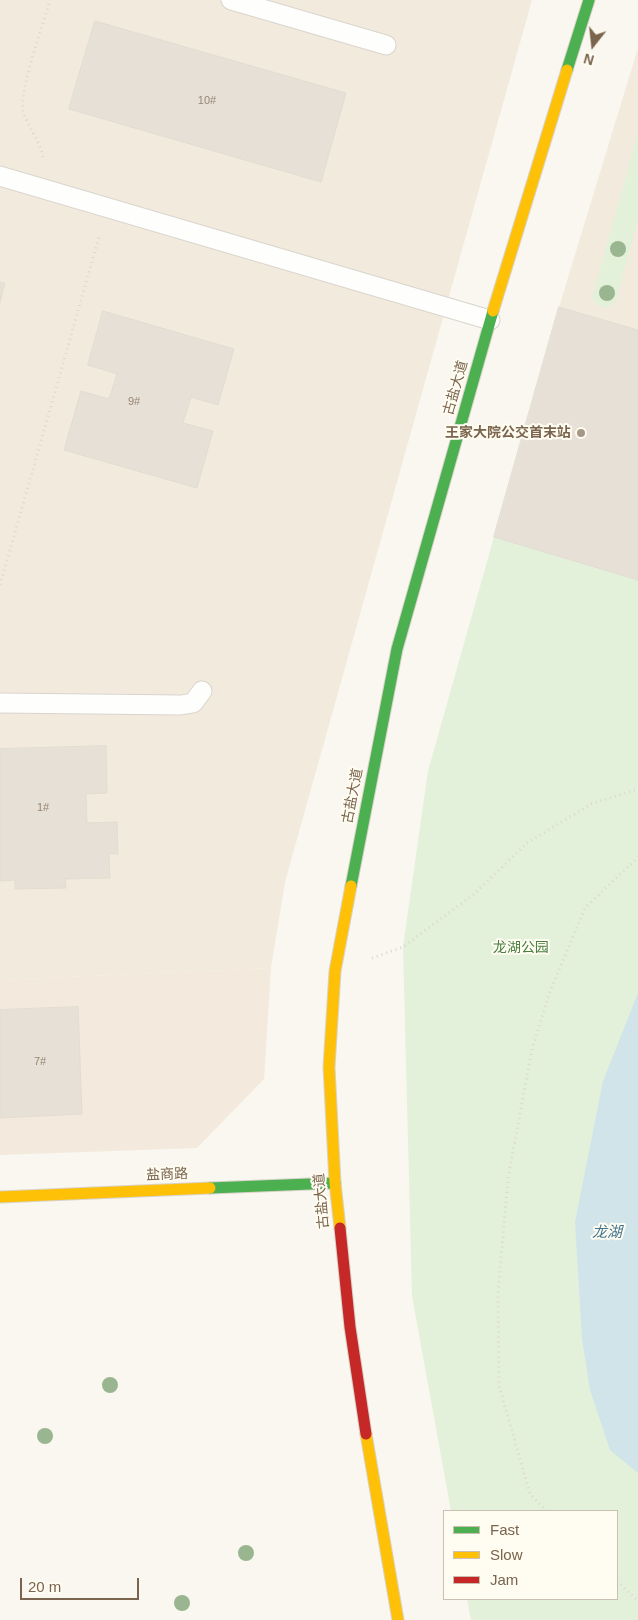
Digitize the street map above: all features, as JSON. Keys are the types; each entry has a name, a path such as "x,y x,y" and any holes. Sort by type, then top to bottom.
{"street":[{"name":"古盐大道","path":"398,1620 358,1385 335,1183 329,1067 335,971 397,649 490,320 589,0"},
{"name":"盐商路","path":"0,1197 335,1183"}],"lane":[{"path":"231,0 386,45"},
{"path":"0,176 490,320"},
{"path":"0,703 181,705 193,703 202,691"}],"path":[{"path":"46,190 47,178 42,150 23,109 25,86 50,0"},
{"path":"0,585 107,208"},
{"path":"335,971 403,947 473,894 527,843 591,804 638,789"},
{"path":"546,1510 530,1494 500,1386 498,1294 508,1178 532,1049 549,994 585,908 638,857"},
{"path":"618,1582 638,1601"}],"shaded area":[{"path":"0,0 532,0 285,882 271,968 0,980"},
{"path":"638,48 638,330 559,307"},
{"path":"271,968 264,1079 197,1148 0,1155 0,980"}],"green space":[{"path":"638,133 638,219 615,303 605,308 597,305 592,298"},
{"name":"龙湖公园","path":"494,537 638,580 638,1620 471,1620 467,1600 618,1600 618,1510 451,1510 412,1296 403,947 428,771"}],"water":[{"name":"龙湖","path":"638,993 638,1473 610,1450 590,1390 582,1339 575,1222 603,1081"}],"building":[{"path":"95,21 346,93 321,182 69,109"},
{"path":"0,282 5,283 0,302"},
{"name":"王家大院公交首末站","path":"559,307 638,330 638,580 494,537"},
{"path":"103,311 234,349 218,405 191,397 183,423 213,431 197,488 64,450 81,391 109,399 117,374 88,365"},
{"path":"106,746 107,793 86,794 87,823 117,822 118,854 109,854 110,878 65,879 66,888 15,889 15,880 0,881 0,749"},
{"path":"78,1007 82,1114 0,1118 0,1010"}],"traffic: fast":[{"path":"567,70 589,0"},
{"path":"351,886 397,649 493,311"},
{"path":"210,1188 335,1183"}],"traffic: slow":[{"path":"493,311 567,70"},
{"path":"340,1228 335,1183 329,1067 335,971 351,886"},
{"path":"0,1197 210,1188"},
{"path":"366,1434 398,1620"}],"traffic: jam":[{"path":"340,1228 350,1327 366,1434"}],"place":[{"name":"王家大院公交首末站","path":"581,433"}]}
